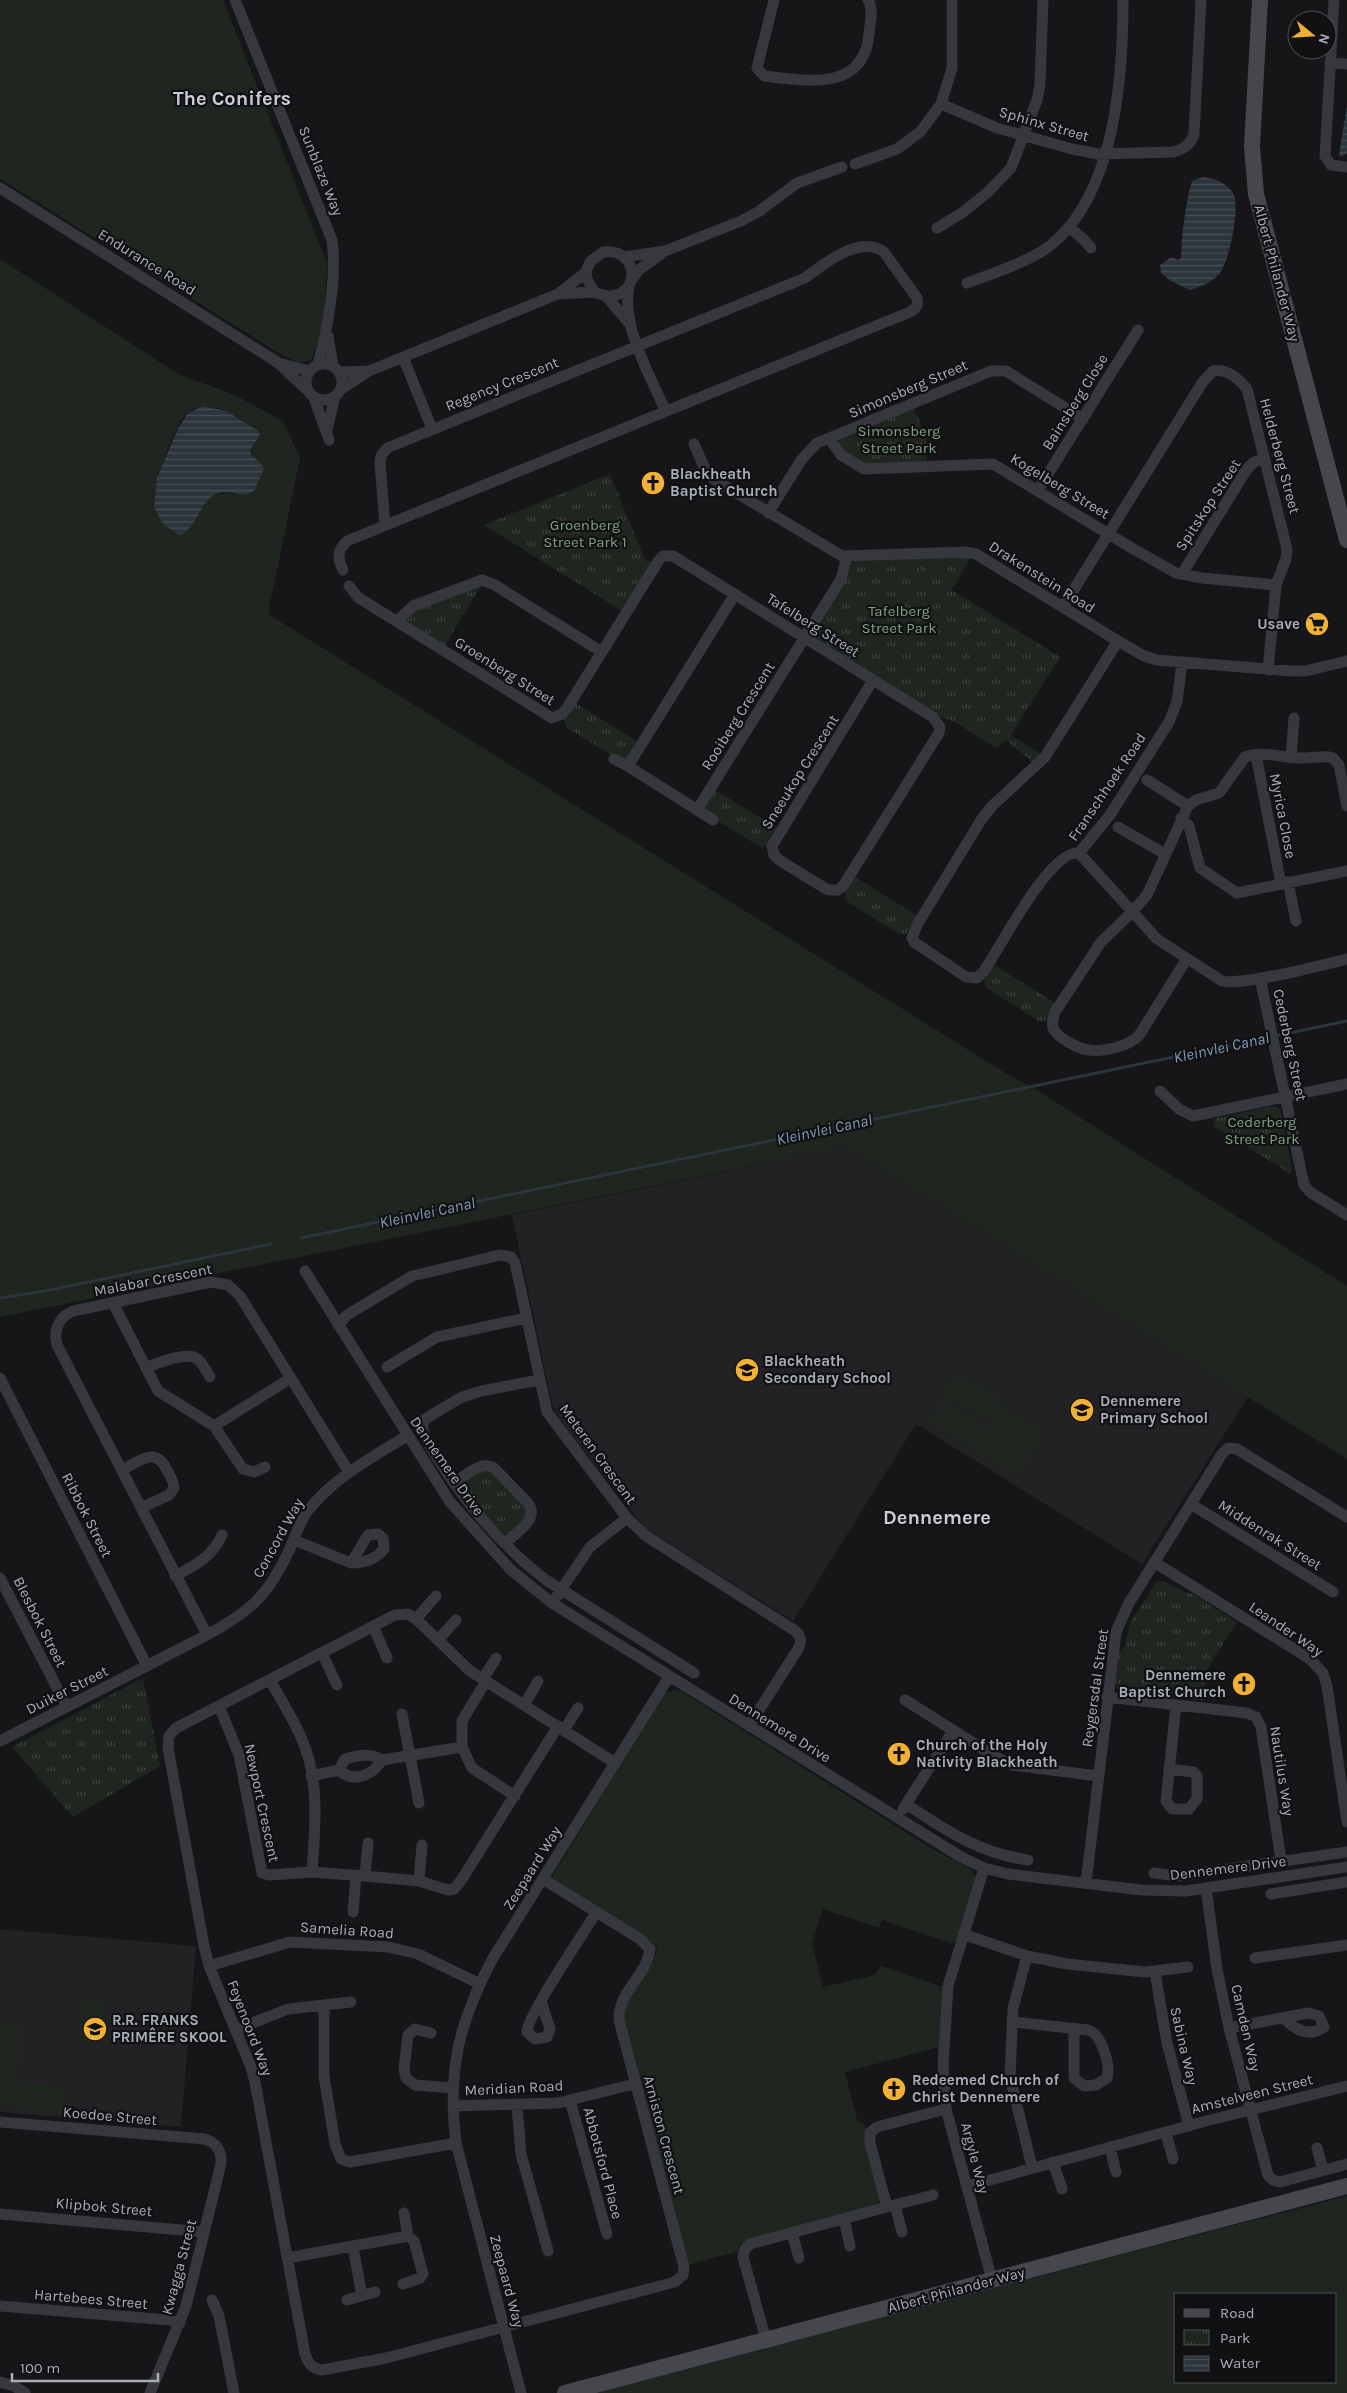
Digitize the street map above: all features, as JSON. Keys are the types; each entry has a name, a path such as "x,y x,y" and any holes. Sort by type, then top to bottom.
{"street":[{"name":"Sunblaze Way","path":"235,0 332,240 333,258 328,332"},
{"path":"774,0 756,64 759,72 764,76 790,79 834,78 852,71 867,47 871,5 868,0"},
{"path":"855,164 897,149 920,132 941,104 952,68 952,0"},
{"path":"937,228 962,213 987,193 1011,168 1040,85 1043,0"},
{"path":"967,283 1050,246 1076,220 1091,193 1105,154 1119,84 1123,50 1123,0"},
{"name":"Sphinx Street","path":"941,104 996,128 1072,149 1105,154 1173,152 1189,145 1194,134 1201,0"},
{"name":"Albert Philander Way","path":"1260,0 1252,146 1256,194 1347,540"},
{"path":"1334,0 1325,156 1331,165 1347,167"},
{"path":"1330,63 1347,64"},
{"path":"594,292 587,279 586,272 590,262 604,252 611,251 625,257 665,251 758,212 797,183 842,167"},
{"name":"Endurance Road","path":"0,188 277,362 310,393"},
{"path":"1069,227 1083,238 1091,248"},
{"name":"Regency Crescent","path":"385,525 381,456 390,446 805,278 833,256 870,246 884,252 917,298 916,308 910,312 665,410"},
{"path":"558,294 594,292 606,296 622,293 639,270 665,251"},
{"path":"343,570 338,562 338,554 342,546 348,541 665,410 629,324 626,297 632,272 625,257"},
{"path":"310,393 325,400 369,371 558,294 586,272"},
{"path":"606,296 629,324"},
{"name":"Bainsberg Close","path":"1038,490 1138,330"},
{"path":"328,332 336,369 342,379 328,435 305,381 314,367 328,332"},
{"path":"402,357 432,429"},
{"name":"Endurance Road","path":"277,362 314,367"},
{"path":"314,367 369,371"},
{"name":"Simonsberg Street","path":"768,513 808,452 817,443 996,370 1006,371 1083,419"},
{"name":"Helderberg Street","path":"1063,607 1202,383 1213,371 1225,371 1235,376 1247,389 1288,552 1276,585 1268,670"},
{"name":"Kogelberg Street","path":"829,438 842,455 864,469 993,464 1130,548 1176,573 1276,585"},
{"name":"Drakenstein Road","path":"694,444 710,476 832,552 847,557 972,553 985,558 1118,641 1149,658 1268,670 1305,671 1347,661"},
{"name":"Spitskop Street","path":"1182,574 1247,469 1254,462 1264,458"},
{"name":"Tafelberg Street","path":"668,555 679,558 933,717 940,725"},
{"name":"Groenberg Street","path":"348,586 359,598 552,718 562,714 658,560 668,555"},
{"name":"Rooiberg Crescent","path":"697,810 841,579 847,557"},
{"path":"397,621 414,606 482,580 495,585 602,652"},
{"path":"628,766 735,594"},
{"path":"1080,853 1066,856 1045,876 984,971 977,978 966,977 914,942 912,938 917,925 981,820 992,806 1045,757 1118,641"},
{"name":"Franschhoek Road","path":"1182,662 1177,702 1169,722 1110,815 1080,853 1156,939 1217,979 1227,982 1260,978 1347,959"},
{"name":"Sneeukop Crescent","path":"873,680 775,839 772,851 782,863 828,890 838,890 844,886 938,736 940,725"},
{"path":"1291,758 1294,718"},
{"path":"1186,960 1134,1041 1091,1051 1082,1049 1060,1035 1053,1026 1055,1012 1101,942 1132,913 1147,895 1188,806 1196,800 1219,793 1243,759 1256,754 1291,758 1323,756 1334,758 1339,765 1347,806"},
{"name":"Myrica Close","path":"1256,754 1284,883 1296,921"},
{"path":"614,759 713,820"},
{"path":"1146,780 1188,806"},
{"path":"1181,818 1189,826 1200,868 1234,892 1241,893 1347,872"},
{"path":"1118,827 1165,854"},
{"name":"Cederberg Street","path":"1260,978 1304,1185 1310,1192 1347,1214"},
{"path":"1160,1091 1179,1108 1193,1116 1347,1084"},
{"name":"Meteren Crescent","path":"338,1325 347,1315 412,1276 502,1254 510,1257 515,1263 544,1405 551,1419 626,1518 653,1541 799,1635 798,1649 749,1726"},
{"name":"Dennemere Drive","path":"305,1271 445,1494 464,1519 511,1570 552,1603 954,1853 984,1868 1017,1875 1160,1891 1186,1891 1347,1867"},
{"name":"Malabar Crescent","path":"207,1635 57,1345 55,1336 60,1321 68,1313 211,1282 228,1285 240,1296 349,1472"},
{"path":"113,1303 154,1384 164,1396 214,1426 243,1469 254,1472 265,1467"},
{"path":"387,1366 437,1337 526,1318"},
{"path":"146,1368 165,1360 191,1356 200,1361 210,1377"},
{"name":"Ribbok Street","path":"0,1378 147,1666"},
{"path":"214,1426 291,1378"},
{"name":"Dennemere Drive","path":"539,1380 460,1398 423,1422 424,1437 463,1496 532,1569 561,1590 694,1673"},
{"name":"Concord Way","path":"147,1666 235,1620 252,1607 268,1589 279,1572 306,1514 318,1499 349,1472 407,1436"},
{"name":"Reygersdal Street","path":"1086,1884 1116,1632 1129,1603 1224,1451 1228,1448 1237,1449 1347,1517"},
{"path":"122,1470 154,1456 162,1460 174,1483 172,1492 141,1508"},
{"name":"Dennemere Drive","path":"454,1483 481,1466 492,1466 528,1503 532,1510 532,1518 506,1542"},
{"name":"Middenrak Street","path":"1191,1504 1333,1592"},
{"path":"552,1603 590,1547 626,1518"},
{"path":"176,1576 205,1560 218,1545 222,1535"},
{"path":"294,1540 351,1563"},
{"name":"Leander Way","path":"1154,1562 1310,1659 1319,1668 1327,1686 1342,1750 1347,1822"},
{"name":"Blesbok Street","path":"0,1578 67,1707"},
{"path":"436,1596 416,1619 464,1665 484,1680 615,1763"},
{"name":"Feyenoord Way","path":"416,1619 406,1614 395,1615 373,1626 174,1730 168,1744 209,1966 236,2030 255,2082 305,2354 309,2364 315,2369 322,2370 368,2362 504,2328"},
{"path":"438,1640 456,1620"},
{"path":"373,1626 387,1658"},
{"path":"322,1653 337,1685"},
{"path":"496,1658 462,1721 462,1747 472,1768 515,1796"},
{"name":"Duiker Street","path":"0,1741 147,1666"},
{"name":"Zeepaard Way","path":"521,2393 456,2143 453,2088 461,2033 480,1984 669,1676"},
{"path":"270,1680 302,1739 312,1776 316,1813 312,1872"},
{"path":"524,1705 538,1681"},
{"name":"Nautilus Way","path":"1107,1697 1247,1713 1258,1720 1281,1860"},
{"path":"905,1700 1012,1765 1098,1776"},
{"path":"1169,1768 1176,1705"},
{"name":"Newport Crescent","path":"219,1706 240,1755 262,1873 269,1876 312,1872 360,1875 419,1881 448,1890 458,1885 561,1728"},
{"path":"561,1728 578,1708"},
{"path":"402,1714 419,1803"},
{"path":"897,1819 953,1730"},
{"path":"339,1770 343,1761 354,1757 373,1755 382,1760 462,1747"},
{"path":"312,1776 339,1770 348,1776 366,1775 374,1771 382,1760"},
{"path":"906,1804 970,1844 997,1854 1028,1860"},
{"path":"353,1912 368,1843"},
{"path":"419,1881 422,1845"},
{"path":"1154,1873 1178,1876 1347,1852"},
{"name":"Argyle Way","path":"984,1868 963,1934 945,2002 942,2065 946,2109 992,2280"},
{"name":"Arniston Crescent","path":"504,2328 675,2282 683,2275 684,2266 634,2084 620,2025 620,2009 624,1997 646,1962 650,1949 640,1939 543,1879"},
{"path":"1271,1894 1347,1882"},
{"name":"Camden Way","path":"1206,1888 1217,1969 1229,2028 1267,2173 1271,2179 1280,2182 1323,2170"},
{"path":"541,2001 596,1913"},
{"path":"963,1934 1027,1956 1068,1964 1155,1972 1188,1967"},
{"name":"Samelia Road","path":"209,1966 290,1942 388,1947 410,1951 480,1984"},
{"path":"1255,1958 1347,1945"},
{"path":"1027,1956 1015,1998 1010,2058 1011,2087 1032,2167"},
{"name":"Sabina Way","path":"1155,1972 1167,2043 1189,2126"},
{"path":"236,2030 288,2009 351,2002"},
{"path":"324,2006 324,2076 335,2144 341,2159 350,2162 456,2143"},
{"path":"1229,2028 1284,2018"},
{"path":"1012,2022 1092,2031 1100,2038 1109,2075 1101,2083 1084,2086 1074,2078 1074,2029"},
{"path":"431,2033 415,2029 408,2035 404,2069 406,2078 415,2085 453,2088"},
{"name":"Meridian Road","path":"453,2106 549,2104 634,2084"},
{"name":"Amstelveen Street","path":"968,2186 1032,2167 1347,2086"},
{"name":"Abbotsford Place","path":"570,2100 607,2234"},
{"path":"517,2105 521,2154 548,2251"},
{"path":"902,2232 891,2206 870,2143 870,2133 878,2127 946,2109"},
{"name":"Koedoe Street","path":"0,2122 205,2139 216,2145"},
{"path":"1166,2133 1173,2159"},
{"name":"Kwagga Street","path":"150,2393 180,2323 221,2164 221,2154 216,2145"},
{"path":"1110,2148 1116,2172"},
{"path":"1317,2148 1323,2170 1347,2164"},
{"path":"1053,2162 1062,2189"},
{"name":"Albert Philander Way","path":"565,2393 1347,2186"},
{"path":"766,2340 743,2251 750,2244 933,2195"},
{"path":"403,2284 420,2278 423,2274 414,2241 408,2236 404,2213"},
{"name":"Klipbok Street","path":"0,2214 204,2232"},
{"path":"844,2219 850,2246"},
{"path":"792,2233 799,2258"},
{"path":"287,2258 408,2236"},
{"path":"353,2246 362,2296"},
{"path":"347,2300 375,2292"},
{"path":"212,2300 219,2316 234,2393"},
{"name":"Hartebees Street","path":"0,2306 169,2320 180,2323"},
{"path":"0,2382 14,2386 25,2393"}],"shaded area":[{"name":"Blackheath Secondary School","path":"846,1147 1248,1397 1142,1564 916,1424 793,1621 646,1529 568,1430 553,1408 512,1215"},
{"name":"R.R. FRANKS PRIMÊRE SKOOL","path":"0,1929 196,1946 181,2127 0,2112"}],"green space":[{"path":"0,0 223,0 327,263 323,329 311,360 299,363 277,352 0,179"},
{"path":"0,259 180,375 235,395 283,421 300,458 268,614 1007,1074 1035,1089 1347,1286 1347,1459 846,1147 0,1317","holes":["203,406 221,409 242,420 256,440 252,444 252,456 261,464 237,495 221,493 204,503 192,524 157,512 155,504 158,479 178,425 190,411"]},
{"name":"Simonsberg Street Park","path":"913,407 927,438 927,463 862,465 845,454 838,444 839,439"},
{"name":"Groenberg Street Park 1","path":"610,474 645,560 653,562 622,611 484,525"},
{"name":"Tafelberg Street Park","path":"971,557 952,590 1060,657 1011,735 1044,756 1036,765 1006,740 996,748 954,721 938,716 816,639 814,634 846,578 851,564 855,561"},
{"path":"482,584 444,647 408,623 407,618 411,612"},
{"path":"574,702 638,742 627,759 619,760 566,727 564,718"},
{"path":"714,789 778,829 767,846 762,848 705,813 704,805"},
{"path":"854,876 917,916 906,934 899,934 846,901 845,891"},
{"path":"993,964 1057,1004 1048,1020 1039,1021 986,988 984,980"},
{"name":"Cederberg Street Park","path":"1275,1106 1280,1109 1292,1168 1291,1174 1213,1126 1215,1118"},
{"path":"957,1372 1001,1398 987,1421 943,1394"},
{"path":"941,1399 984,1426 971,1448 927,1421"},
{"path":"1000,1405 1045,1433 1018,1478 973,1450"},
{"path":"488,1468 525,1505 528,1515 509,1534 502,1533 482,1512 463,1486 466,1479"},
{"path":"1157,1581 1166,1582 1193,1594 1237,1622 1206,1671 1203,1701 1119,1691 1116,1687 1119,1652 1125,1647 1130,1623"},
{"path":"143,1678 160,1766 73,1817 12,1747"},
{"path":"674,1690 681,1691 934,1850 971,1869 976,1877 956,1942 951,1943 882,1920 879,1928 823,1909 812,1943 823,1987 875,1975 881,1966 943,1987 939,2047 845,2072 858,2123 862,2122 867,2129 881,2199 874,2208 739,2244 739,2251 687,2265 623,2022 627,1999 656,1954 657,1948 653,1943 559,1885 554,1881 553,1875 664,1694"},
{"path":"83,1999 105,2001 101,2044 80,2042"},
{"path":"0,2023 23,2024 18,2082 68,2086 66,2113 0,2106"},
{"path":"1347,2196 1347,2393 592,2393"}],"water":[{"path":"1347,106 1347,153 1341,157 1339,155"},
{"path":"1203,177 1220,182 1233,193 1236,210 1235,221 1227,257 1220,273 1210,282 1190,290 1171,281 1161,273 1160,265 1171,257 1178,260 1181,258 1184,219 1192,181"},
{"path":"203,406 226,411 257,430 260,435 250,452 264,469 254,491 244,494 226,492 216,494 205,503 190,528 179,535 163,524 154,507 157,478 178,428 188,413"}],"waterway":[{"name":"Kleinvlei Canal","path":"301,1238 1347,1021"},
{"name":"Kleinvlei Canal","path":"0,1298 45,1291 271,1244"}],"place":[{"name":"Blackheath Baptist Church","path":"653,483"},
{"name":"Usave","path":"1317,624"},
{"name":"Blackheath Secondary School","path":"747,1370"},
{"name":"Dennemere Primary School","path":"1082,1410"},
{"name":"Dennemere Baptist Church","path":"1244,1684"},
{"name":"Church of the Holy Nativity Blackheath","path":"899,1754"},
{"name":"R.R. FRANKS PRIMÊRE SKOOL","path":"95,2029"},
{"name":"Redeemed Church of Christ Dennemere","path":"894,2089"}],"district":[{"name":"The Conifers","path":"232,98"},
{"name":"Dennemere","path":"937,1517"}]}
